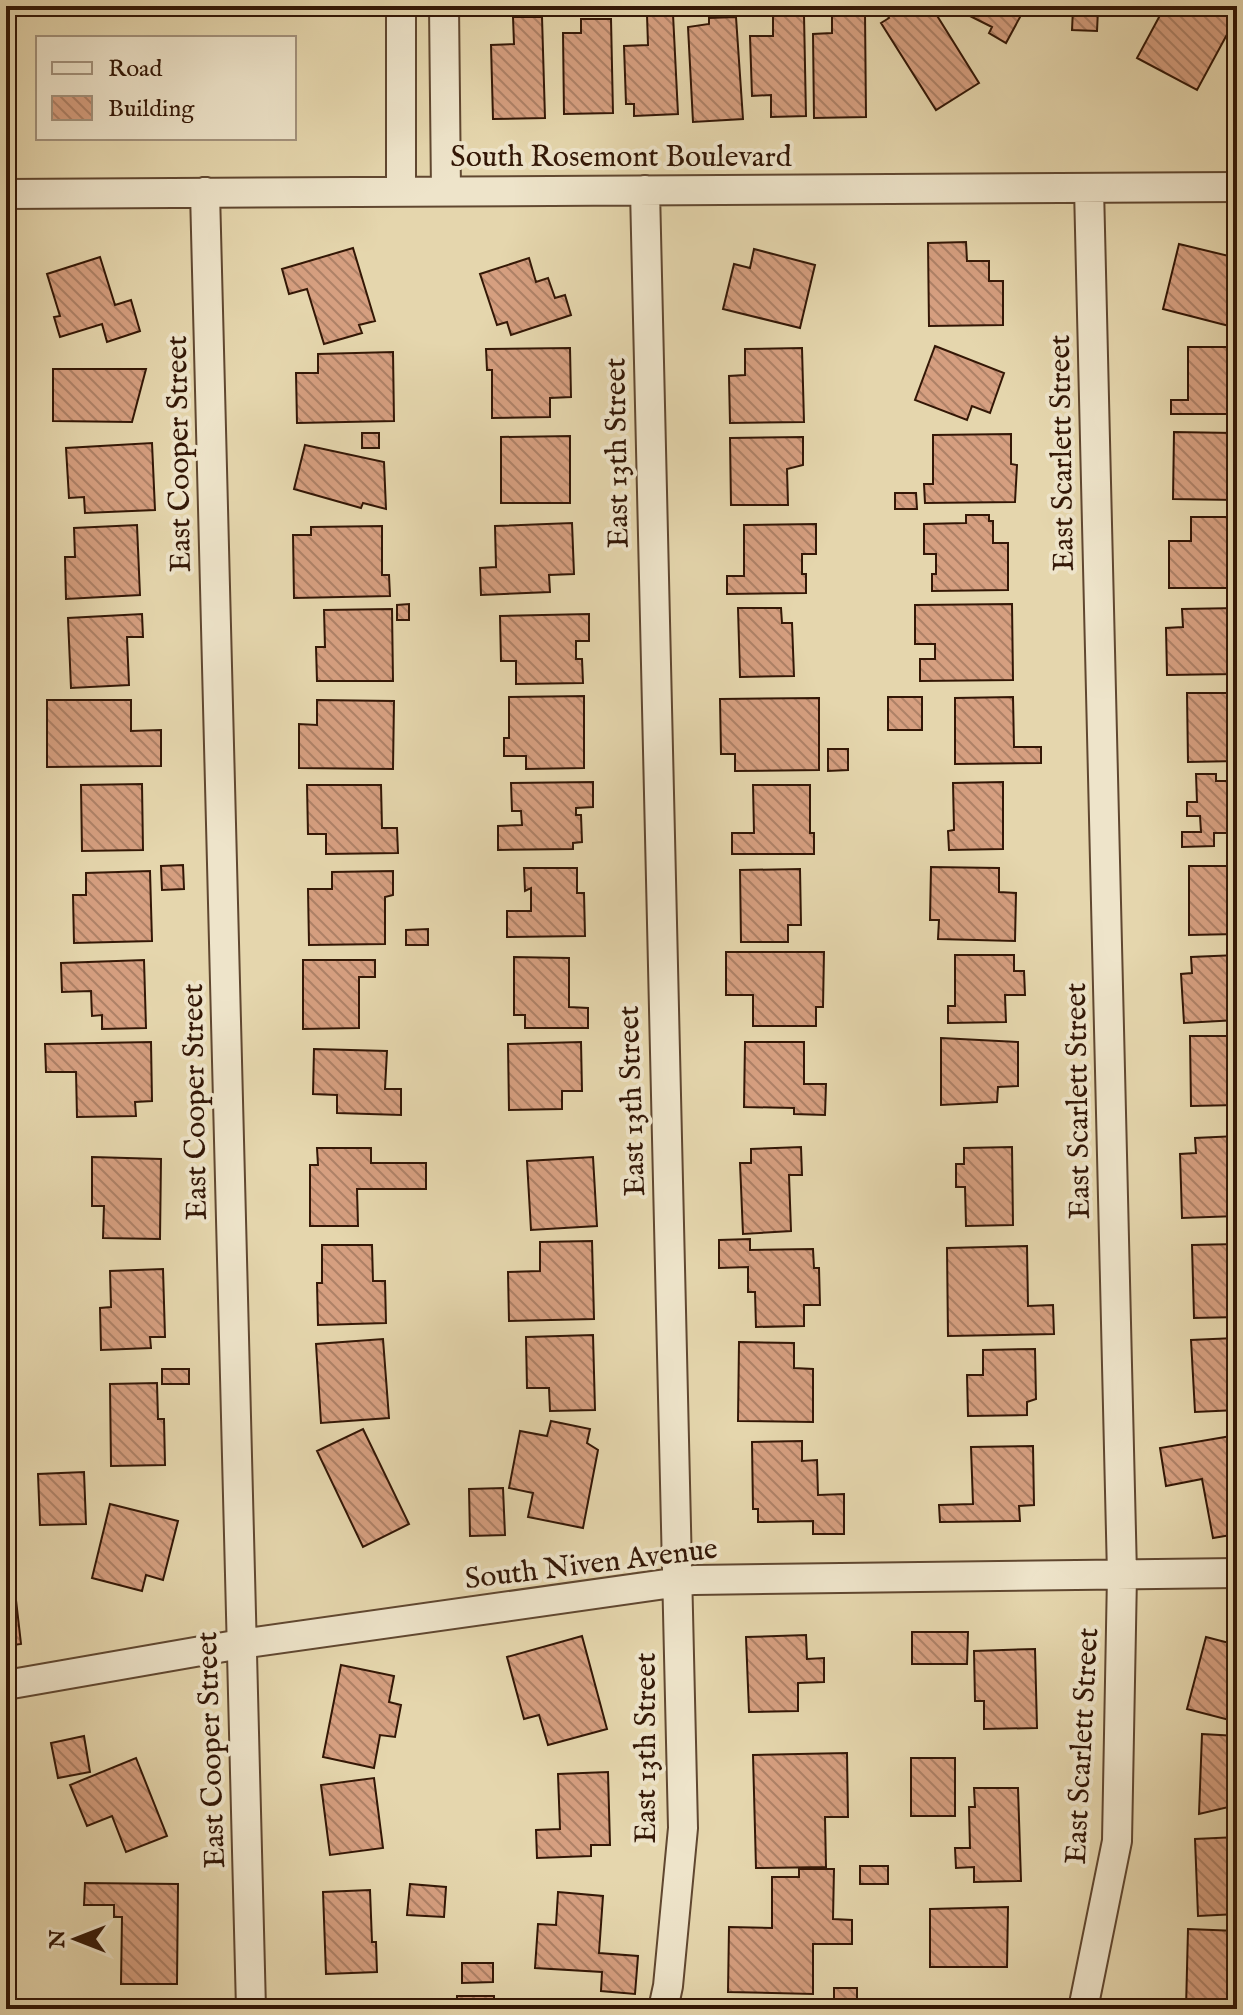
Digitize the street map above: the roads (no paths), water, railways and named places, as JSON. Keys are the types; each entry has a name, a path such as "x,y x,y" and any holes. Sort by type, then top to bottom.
{"street":[{"path":"401,6 401,192"},
{"path":"444,6 446,191"},
{"name":"South Rosemont Boulevard","path":"6,194 1237,187"},
{"name":"East Scarlett Street","path":"1083,2009 1117,1841 1122,1575 1089,188"},
{"name":"East 13th Street","path":"645,190 683,1828 663,2009"},
{"name":"East Cooper Street","path":"205,192 251,2009"},
{"name":"South Niven Avenue","path":"6,1685 241,1644 678,1582 1237,1573"}]}
